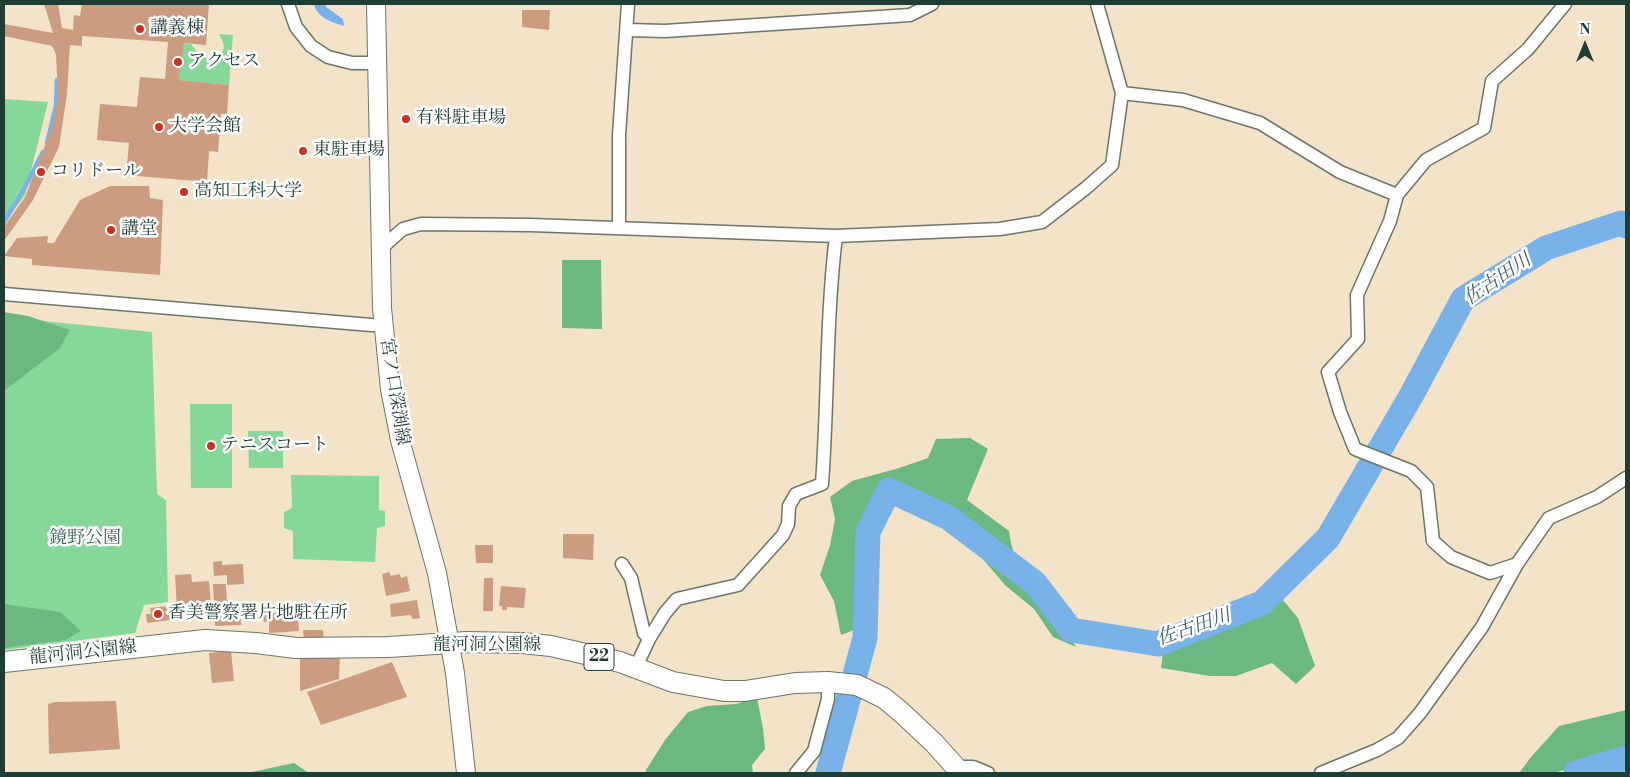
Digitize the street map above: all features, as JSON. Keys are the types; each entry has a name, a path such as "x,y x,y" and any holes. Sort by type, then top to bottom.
{"main road":[{"name":"宮ノ口深渕線","path":"376,4 380,253 383,326 390,389 400,440 437,573 450,643 466,773"},
{"name":"龍河洞公園線","path":"4,662 205,640 296,648 389,647 496,642 550,646 620,662 673,682 724,691 745,691 795,683 834,682 857,685 884,698 901,712 959,770"}],"street":[{"path":"288,4 296,27 311,46 328,57 352,63 377,63"},
{"path":"619,228 619,135 628,4"},
{"path":"627,30 665,31 910,15 932,4"},
{"path":"380,253 386,244 403,229 420,224 619,228 836,236 1000,229 1042,222 1112,165 1122,93 1097,4"},
{"path":"1517,564 1490,573 1451,557 1433,541 1427,487 1411,471 1355,450 1340,412 1328,372 1358,339 1357,295 1390,221 1397,195 1426,160 1484,128 1492,81 1528,49 1565,4"},
{"path":"1122,93 1183,100 1260,123 1340,172 1397,195"},
{"path":"636,668 649,639 665,613 677,599 738,585 783,535 788,524 789,506 796,494 822,484 831,275 836,236"},
{"path":"4,294 383,326"},
{"path":"1321,773 1376,750 1398,738 1420,713 1482,627 1517,564 1549,518 1597,497 1626,478"},
{"path":"622,564 631,578 644,632 649,639"},
{"path":"796,773 814,752 834,682"},
{"path":"959,770 974,766 988,773"}],"green space":[{"path":"219,34 233,35 229,85 179,80 184,43 191,44 198,53 206,58 214,58 221,54 224,46"},
{"path":"4,99 48,102 25,195 4,223"},
{"path":"562,260 601,260 602,329 562,328"},
{"path":"4,312 28,316 70,330 60,348 4,391"},
{"name":"鏡野公園","path":"4,317 152,332 157,494 166,500 168,602 144,605 135,633 4,650"},
{"name":"テニスコート","path":"190,404 232,404 232,488 191,488"},
{"path":"248,431 283,431 283,468 249,468"},
{"path":"970,438 988,449 967,500 1009,531 1015,557 1020,568 1076,647 1053,637 1034,609 1006,586 981,557 967,536 936,514 908,499 884,498 872,521 862,557 859,596 864,617 854,630 841,635 834,601 820,575 830,545 835,519 830,497 852,481 928,458 936,439"},
{"path":"291,475 379,476 379,510 385,511 385,526 377,528 375,562 293,559 293,531 284,528 284,512 292,508"},
{"path":"1282,599 1298,618 1315,666 1296,684 1272,663 1236,676 1210,676 1161,668 1163,652 1186,634 1229,623"},
{"path":"4,604 60,612 81,631 65,640 4,648"},
{"path":"757,698 765,749 752,765 753,773 646,773 665,740 688,712 707,706 736,704"},
{"path":"1626,710 1626,754 1553,773 1519,773 1559,726"},
{"path":"294,763 309,773 247,773"}],"water":[{"path":"314,4 325,4 326,7 343,19 344,26 322,16 318,13"}],"building":[{"path":"44,4 58,4 62,28 73,30 74,15 80,16 82,4 209,4 206,45 184,43 179,80 229,85 227,114 221,114 218,152 209,151 207,182 126,175 129,143 97,140 100,104 137,107 140,77 165,79 168,42 82,36 82,46 70,45 67,94 59,147 33,200 4,241 4,227 25,197 53,125 58,97 56,54 52,46 4,36 4,24 53,33"},
{"path":"522,10 550,10 549,30 522,27"},
{"name":"講堂","path":"110,186 149,186 150,198 163,200 160,275 32,265 32,259 4,256 17,238 48,236 47,243 54,243 80,200"},
{"path":"563,534 594,534 593,560 563,558"},
{"path":"475,545 493,545 493,563 476,563"},
{"path":"222,561 222,565 243,564 244,584 227,585 227,575 214,576 213,562"},
{"path":"389,572 391,576 400,574 401,578 407,576 410,591 386,596 382,574"},
{"path":"191,574 192,582 209,581 211,605 189,606 189,608 177,609 175,575"},
{"path":"484,578 493,578 493,611 483,611"},
{"path":"213,584 226,584 227,604 240,603 241,625 215,626"},
{"path":"501,586 526,588 524,608 507,607 507,610 502,610 502,606 499,606"},
{"path":"417,600 420,618 413,619 410,615 391,617 390,604"},
{"path":"169,606 170,620 147,623 146,614 151,614 150,608"},
{"path":"298,611 299,631 269,633 269,621 264,622 263,614"},
{"path":"303,630 323,630 324,642 304,643"},
{"path":"231,651 234,681 212,683 209,653"},
{"path":"300,652 340,653 339,679 300,691"},
{"path":"392,662 407,697 321,725 307,692"},
{"path":"116,701 120,749 49,754 48,704 55,702"}],"waterway":[{"path":"47,143 56,106 57,80"},
{"path":"4,222 43,152"},
{"name":"佐古田川","path":"1621,223 1626,220"},
{"name":"佐古田川","path":"828,773 865,638 868,532 889,490 949,518 1035,583 1071,630 1158,644 1262,603 1328,538 1411,396 1463,299 1546,248 1621,223 1626,226"},
{"path":"1576,773 1626,758"}],"place":[{"name":"講義棟","path":"140,29"},
{"name":"アクセス","path":"178,62"},
{"name":"有料駐車場","path":"406,119"},
{"name":"大学会館","path":"159,127"},
{"name":"東駐車場","path":"303,151"},
{"name":"コリドール","path":"41,172"},
{"name":"高知工科大学","path":"184,192"},
{"name":"講堂","path":"111,230"},
{"name":"テニスコート","path":"211,446"},
{"name":"香美警察署片地駐在所","path":"158,614"}]}
